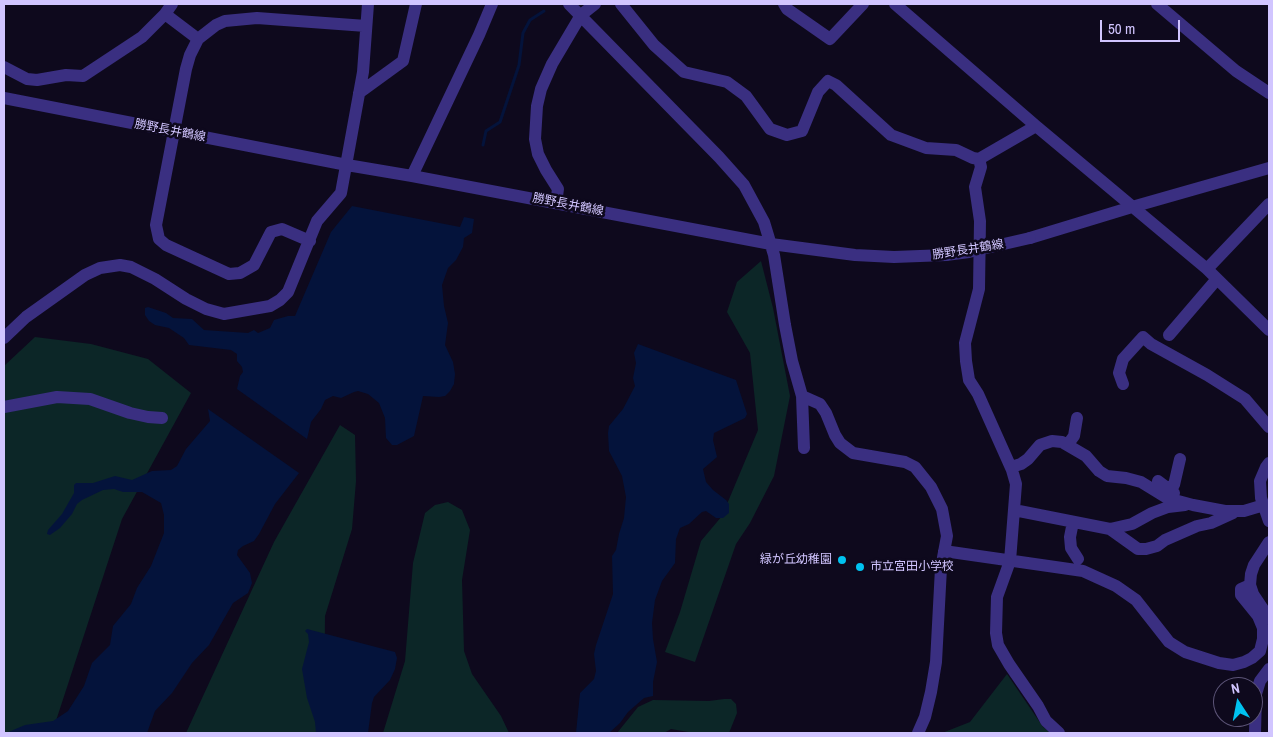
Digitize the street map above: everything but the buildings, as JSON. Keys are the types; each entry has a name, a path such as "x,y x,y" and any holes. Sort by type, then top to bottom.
{"street":[{"path":"4,338 26,316 85,275 100,268 120,265 131,267 155,279 186,300 206,309 224,314 270,306 280,300 288,292 318,222 341,193 359,93 368,4"},
{"path":"359,93 403,61 416,4"},
{"path":"412,176 492,4"},
{"path":"569,4 719,157 744,186 764,222 774,255 790,352 802,396 804,448"},
{"path":"556,203 558,189 538,154 535,139 540,90 552,64 581,15 596,4"},
{"path":"621,4 654,45 684,72 727,82 746,96 770,129 787,135 802,131 818,92 828,81 836,84 891,135 926,148 956,150 979,159 1036,126"},
{"path":"784,4 787,9 830,39 863,4"},
{"path":"895,4 1036,126 1207,269 1269,330"},
{"path":"1157,4 1236,71 1269,93"},
{"path":"4,67 32,80 84,76 142,37 169,9 198,39"},
{"path":"310,241 282,229 270,232 254,265 240,273 229,274 166,245 159,239 156,225 186,69 198,39 216,25 225,21 244,18 366,26"},
{"name":"勝野長井鶴線","path":"4,98 346,165 771,244 855,255 903,258 969,252 1030,238 1132,206 1269,168"},
{"path":"979,159 981,167 975,187 980,221 979,289 965,342 966,361 969,380 978,394 1011,467 1016,484 1010,561 998,597 996,633 998,646 1046,721 1059,733"},
{"path":"1207,269 1269,204"},
{"path":"1169,335 1217,279"},
{"path":"1123,384 1119,373 1123,359 1143,337 1151,344 1207,375 1245,399 1269,427"},
{"path":"802,396 820,404 840,443 853,453 905,462 915,467 931,488 942,509 946,536 941,568 936,662 925,717 918,733"},
{"path":"4,407 65,397 90,399 130,413 162,418"},
{"path":"1068,444 1074,436 1077,418"},
{"path":"1011,467 1021,464 1028,459 1040,445 1052,441 1062,442 1086,456 1099,471 1107,476 1141,482 1167,498 1225,511 1244,511 1264,505"},
{"path":"1180,459 1174,485 1162,485 1190,504"},
{"path":"1269,463 1260,481 1262,498 1269,521"},
{"path":"1014,510 1110,529 1132,524 1168,507 1190,504"},
{"path":"1110,529 1138,549 1146,550 1197,526 1211,523 1237,511"},
{"path":"1073,522 1070,537 1071,548 1078,558"},
{"path":"1269,542 1254,565 1250,585 1253,594 1269,618"},
{"path":"944,551 1083,571 1116,586 1136,600 1169,642 1185,652 1219,663 1233,665 1252,658 1260,651 1263,639 1263,628 1258,616 1241,595 1241,589 1250,585"},
{"path":"1255,733 1256,694 1260,681 1269,669"}],"green space":[{"path":"761,261 773,308 790,396 774,476 750,523 736,544 695,662 665,652 680,612 701,541 722,516 758,430 750,353 727,312 737,282"},
{"path":"35,337 91,344 148,359 191,393 122,519 52,733 4,733 4,366"},
{"path":"340,425 355,435 356,481 352,529 325,616 324,719 328,733 186,733 274,542"},
{"path":"448,502 462,510 470,530 462,580 464,651 472,674 501,716 509,733 383,733 405,661 413,563 425,513 435,505"},
{"path":"1007,674 1043,727 1051,733 942,733 970,722"},
{"path":"731,699 736,704 737,713 729,733 694,733 671,729 664,733 617,733 638,707 653,700 709,701"}],"water":[{"path":"352,206 460,227 464,217 474,219 472,233 464,238 463,247 456,260 448,268 442,285 448,323 445,345 453,362 454,384 445,396 423,396 414,436 397,445 392,445 386,438 385,418 379,403 368,394 358,391 341,398 333,396 325,400 311,422 307,439 237,389 243,372 242,367 237,361 237,354 231,350 189,345 184,338 169,328 155,325 145,315 145,308 148,307 166,313 173,318 192,319 204,330 248,333 254,330 258,333 270,328 274,320 295,316 331,232"},
{"path":"638,344 736,380 747,414 745,418 714,433 713,440 717,457 703,469 706,482 729,504 729,513 723,518 716,518 706,511 702,512 689,524 680,528 676,539 675,563 662,581 655,600 652,623 657,662 653,682 653,696 644,698 609,733 576,733 580,693 594,679 596,671 594,654 613,594 612,556 616,550 624,518 626,497 622,476 609,451 609,426 623,409 635,386 633,378 636,363 634,353"},
{"path":"208,409 299,473 275,504 254,541 238,550 237,555 250,573 252,583 248,593 233,603 209,645 192,663 172,693 155,711 147,733 6,733 25,725 53,721 68,711 84,686 92,663 110,645 113,626 131,604 137,588 151,566 164,533 164,515 161,503 142,492 123,492 114,489 103,490 82,500 60,528 50,535 47,534 48,530 62,514 74,493 74,485 76,483 93,483 115,476 132,480 152,471 171,470 177,466 186,449 210,421"},
{"path":"307,629 395,652 397,658 395,669 390,680 374,697 372,703 368,733 316,733 302,669 309,642 308,634 305,631"}],"waterway":[{"path":"483,145 486,131 500,122 519,65 523,33 530,20 544,11"}],"place":[{"name":"緑が丘幼稚園","path":"842,560"},
{"name":"市立宮田小学校","path":"860,567"}]}
